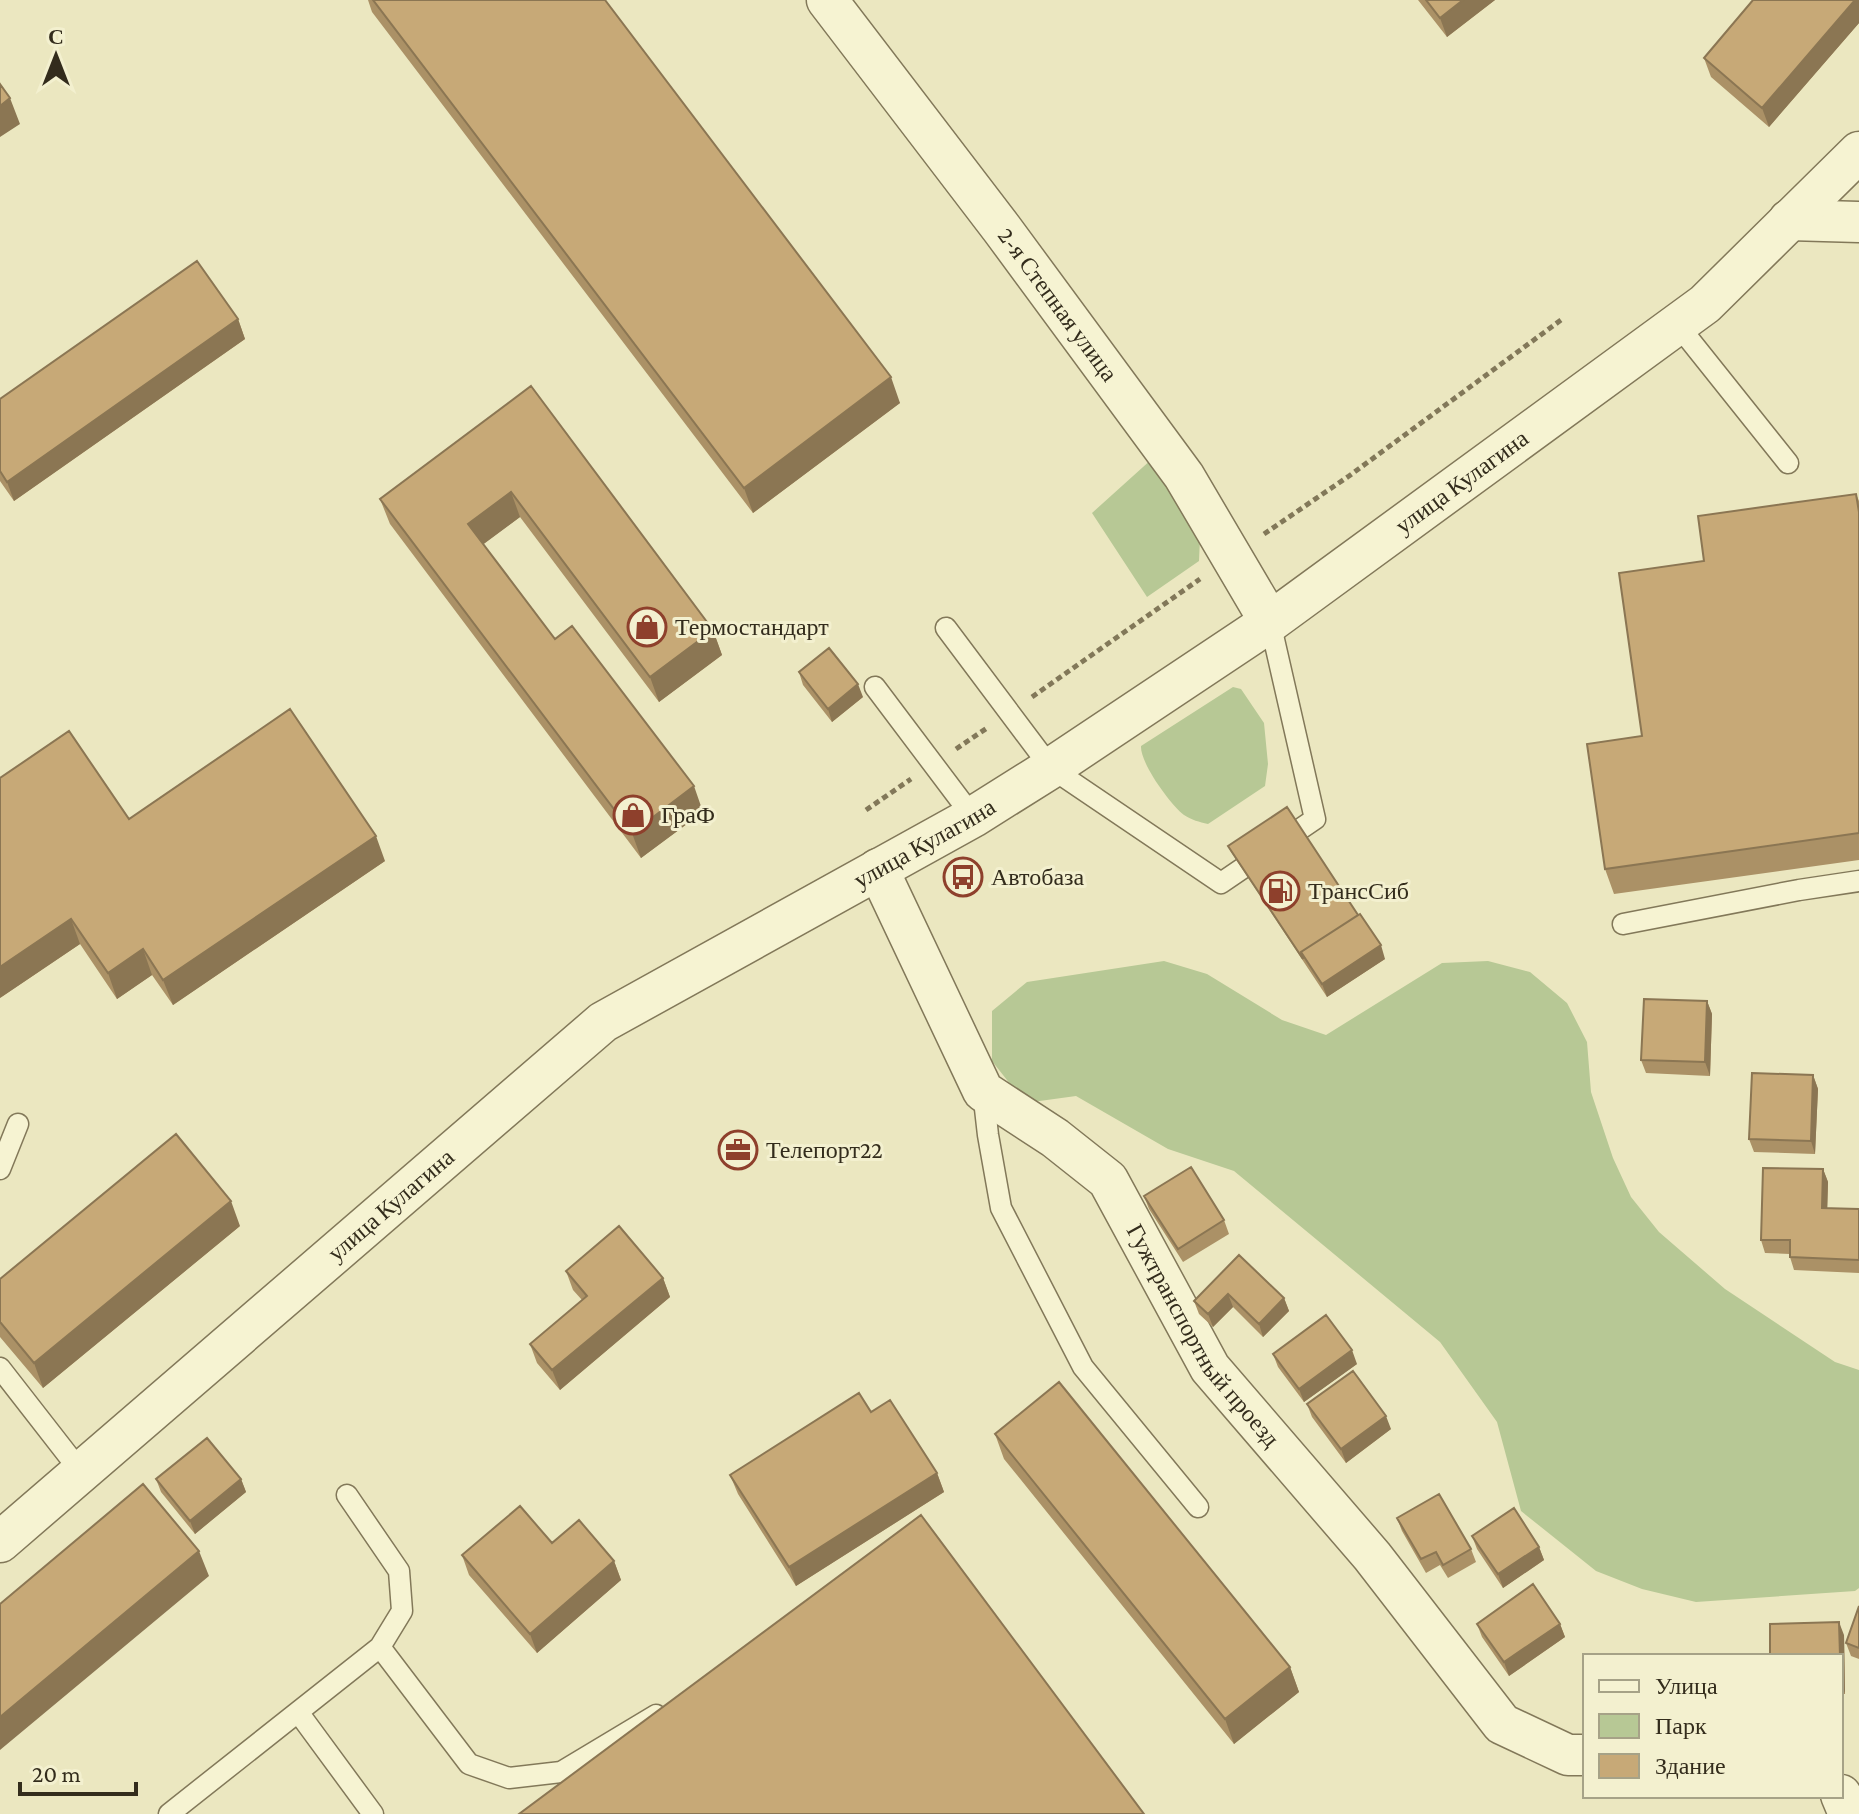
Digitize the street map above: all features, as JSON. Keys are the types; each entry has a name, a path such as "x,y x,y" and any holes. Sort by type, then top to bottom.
{"street":[{"name":"2-я Степная улица","path":"827,0 1002,229 1184,476 1270,622"},
{"name":"улица Кулагина","path":"0,1542 603,1022 973,817 1270,622 1705,304 1859,152"},
{"path":"1789,220 1859,222"},
{"path":"878,869 983,1091"},
{"name":"Гужтранспортный проезд","path":"983,1091 1055,1138 1108,1180 1210,1368 1372,1556 1502,1724 1568,1755 1583,1755"}],"lane":[{"path":"1677,324 1788,463"},
{"path":"946,628 1051,768 1221,883 1315,819 1270,622"},
{"path":"875,687 973,817"},
{"path":"1623,924 1859,881"},
{"path":"983,1091 1001,1208 1083,1367 1198,1507"},
{"path":"0,1169 18,1124"},
{"path":"0,1368 81,1472"},
{"path":"169,1814 380,1647 402,1611 399,1571 347,1495"},
{"path":"380,1647 469,1764 509,1778 561,1772 670,1707"},
{"path":"298,1712 373,1814"}],"green space":[{"path":"1153,458 1200,538 1199,561 1147,597 1092,513"},
{"path":"1233,687 1241,689 1264,723 1268,764 1265,786 1208,824 1184,815 1171,802 1150,772 1141,746"},
{"path":"1164,961 1207,974 1282,1020 1326,1035 1442,963 1488,961 1530,972 1567,1003 1587,1042 1591,1092 1613,1158 1631,1197 1659,1232 1725,1289 1835,1362 1859,1370 1859,1588 1855,1591 1696,1602 1642,1589 1596,1571 1521,1511 1497,1422 1440,1342 1234,1171 1168,1149 1076,1096 1025,1103 992,1061 992,1011 1027,982"}],"building":[{"path":"373,0 605,0 891,377 744,488"},
{"path":"1426,0 1463,0 1440,18"},
{"path":"1753,0 1855,0 1762,108 1704,58"},
{"path":"0,84 10,98 0,106"},
{"path":"197,261 238,319 7,482 0,471 0,399"},
{"path":"531,386 713,630 650,677 511,492 468,524 555,639 572,626 694,786 632,833 380,499"},
{"path":"1856,494 1859,512 1859,833 1605,869 1587,744 1642,736 1619,573 1704,561 1698,516"},
{"path":"829,648 858,684 828,709 799,672"},
{"path":"290,709 376,836 163,980 143,949 108,973 71,919 0,967 0,778 69,731 129,819"},
{"path":"1287,807 1358,915 1301,952 1303,959 1228,846"},
{"path":"1360,914 1381,945 1322,984 1301,952"},
{"path":"1644,999 1707,1001 1705,1062 1641,1060"},
{"path":"1752,1073 1813,1075 1811,1141 1749,1139"},
{"path":"176,1134 231,1201 34,1363 0,1322 0,1279"},
{"path":"1191,1167 1224,1220 1178,1249 1144,1196"},
{"path":"1763,1168 1823,1169 1822,1208 1859,1209 1859,1260 1790,1257 1790,1240 1761,1240"},
{"path":"619,1226 663,1278 552,1370 530,1344 587,1296 566,1271"},
{"path":"1239,1255 1284,1298 1259,1324 1228,1294 1208,1314 1194,1301"},
{"path":"1326,1315 1352,1350 1299,1389 1273,1354"},
{"path":"1353,1371 1386,1416 1341,1449 1307,1404"},
{"path":"1059,1382 1290,1667 1225,1719 995,1434"},
{"path":"859,1393 871,1412 890,1400 937,1473 789,1567 730,1475"},
{"path":"207,1438 241,1479 190,1521 156,1479"},
{"path":"143,1484 199,1551 0,1717 0,1604"},
{"path":"1439,1494 1471,1549 1443,1565 1436,1552 1421,1559 1397,1518"},
{"path":"520,1506 552,1543 579,1520 614,1561 530,1634 462,1555"},
{"path":"1514,1508 1539,1547 1498,1574 1472,1536"},
{"path":"921,1515 1144,1814 519,1814"},
{"path":"1533,1584 1560,1624 1504,1662 1477,1624"},
{"path":"1859,1606 1859,1648 1846,1643"},
{"path":"1839,1622 1840,1654 1770,1654 1770,1624"}],"place":[{"name":"Термостандарт","path":"647,627"},
{"name":"ГраФ","path":"633,815"},
{"name":"Автобаза","path":"963,877"},
{"name":"ТрансСиб","path":"1280,891"},
{"name":"Телепорт22","path":"738,1150"}]}
